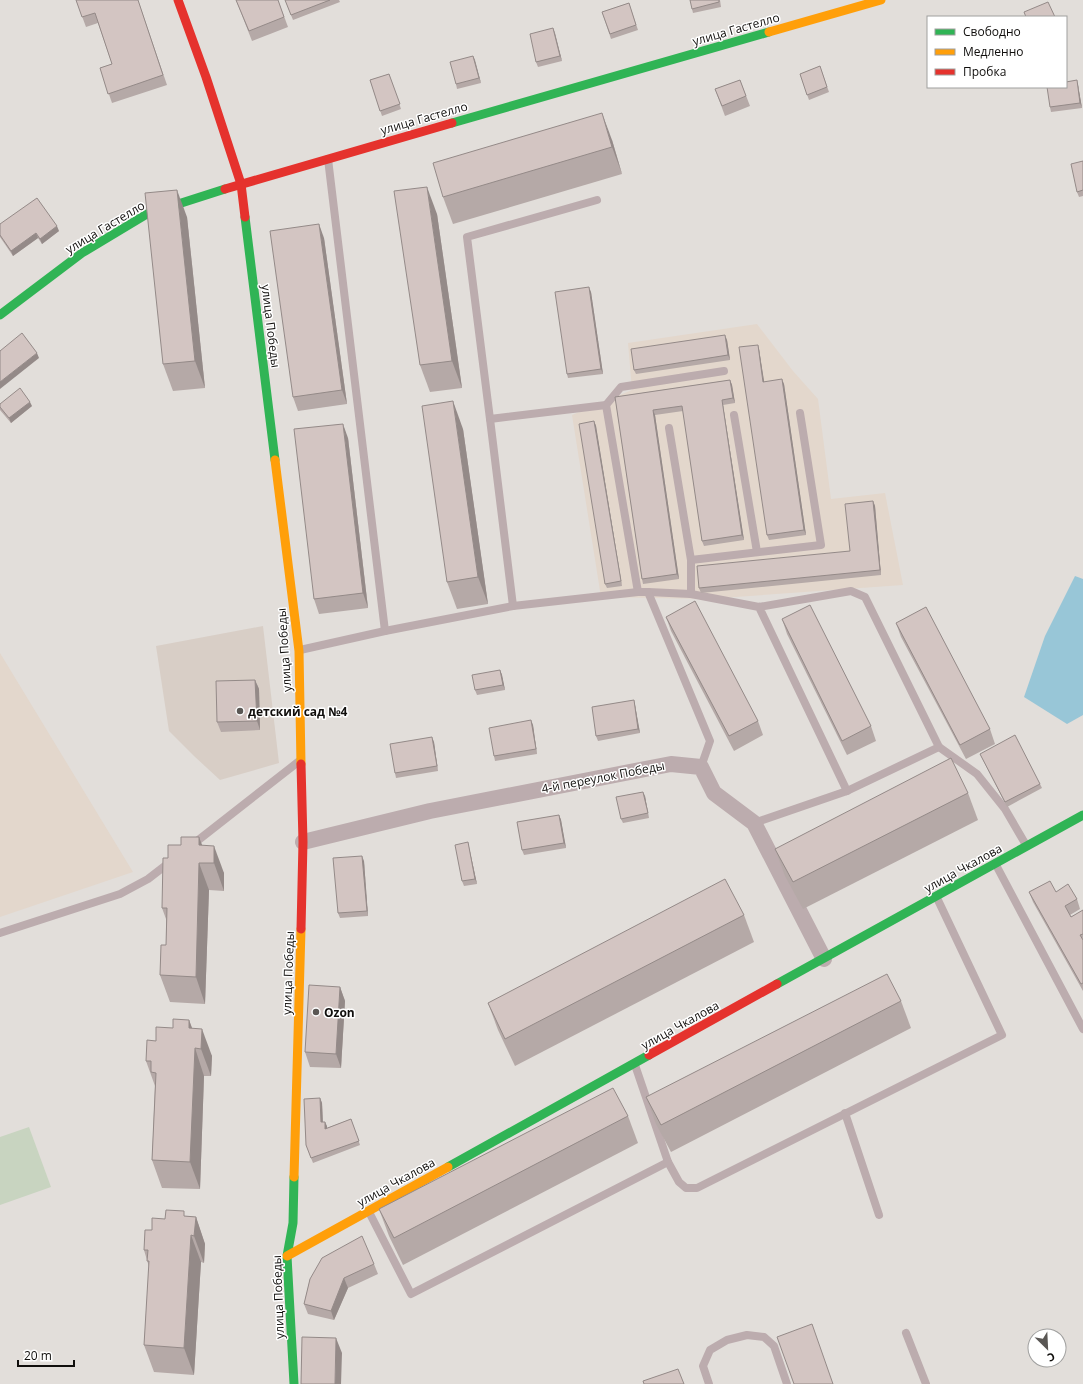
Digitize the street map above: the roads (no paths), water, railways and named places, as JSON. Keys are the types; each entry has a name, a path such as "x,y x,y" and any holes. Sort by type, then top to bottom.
{"street":[{"name":"улица Победы","path":"178,0 206,77 241,184 299,651 300,760 303,842 293,1223 287,1256 294,1384"},
{"name":"улица Гастелло","path":"0,315 82,253 147,214 328,158 882,0"},
{"name":"4-й переулок Победы","path":"303,842 430,811 671,764 701,767"},
{"path":"701,767 714,793 754,823 824,959"},
{"name":"улица Чкалова","path":"287,1256 1083,815"}],"lane":[{"path":"328,158 385,631"},
{"path":"513,606 467,237 597,200"},
{"path":"490,419 606,405 621,387 724,371"},
{"path":"606,405 638,592"},
{"path":"691,560 821,545 800,413"},
{"path":"734,414 757,552"},
{"path":"669,428 691,560 691,594"},
{"path":"299,651 385,631 513,606 638,592 691,594 759,607 852,591 865,596 939,747 977,774 1005,809 1026,846"},
{"path":"648,592 710,741 701,767"},
{"path":"759,607 847,791"},
{"path":"754,823 847,791 939,747"},
{"path":"188,848 300,760"},
{"path":"0,933 120,894 148,879 176,857"},
{"path":"996,864 1083,1029"},
{"path":"634,1064 668,1162 679,1182 686,1188 697,1188 1002,1035 936,897"},
{"path":"845,1113 880,1215"},
{"path":"369,1211 411,1294 668,1162"},
{"path":"906,1333 926,1384"},
{"path":"709,1384 703,1366 710,1350 727,1340 747,1335 764,1337 774,1346 787,1384"}],"water":[{"path":"1075,576 1083,579 1083,715 1067,724 1024,697 1045,636"}],"place":[{"name":"детский сад №4","path":"240,711"},
{"name":"Ozon","path":"316,1012"}]}
